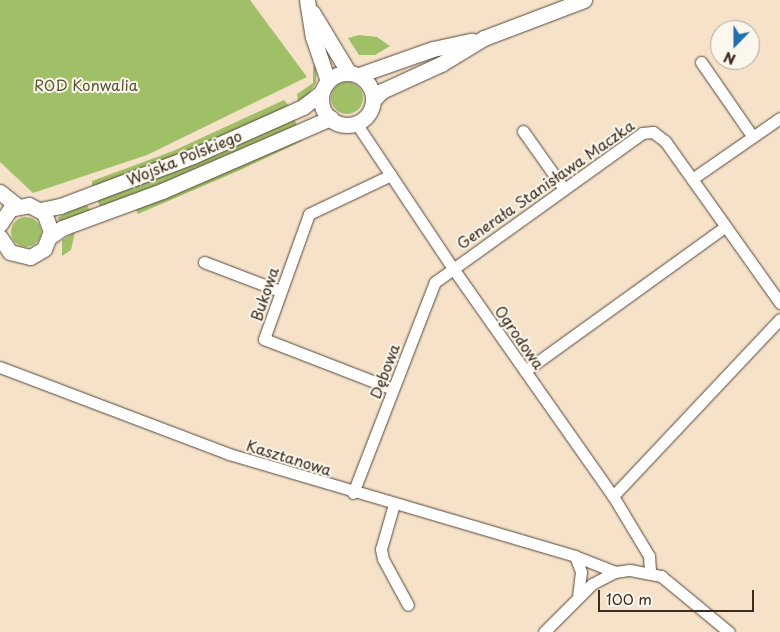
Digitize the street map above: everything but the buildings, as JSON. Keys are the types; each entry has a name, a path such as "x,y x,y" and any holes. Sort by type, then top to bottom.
{"street":[{"path":"325,86 337,75 354,74 434,49 484,38 584,0"},
{"path":"307,2 325,86 322,106 331,118 342,124 356,123 369,113 373,100 382,91 441,64 484,38"},
{"path":"307,2 354,74 370,86 373,100"},
{"path":"701,62 753,137"},
{"name":"Wojska Polskiego","path":"40,210 60,206 211,148 303,107 325,86"},
{"name":"Wojska Polskiego","path":"51,236 62,228 162,191 331,118"},
{"path":"692,179 780,118"},
{"name":"Ogrodowa","path":"356,123 452,267 613,496 649,556 650,572"},
{"path":"523,131 564,189"},
{"name":"Generała Stanisława Maczka","path":"452,267 647,132 665,141 780,303"},
{"name":"Bukowa","path":"390,175 308,214 264,340 393,389"},
{"path":"0,192 17,206"},
{"path":"0,221 17,206 29,205 40,210 50,222 51,236 44,249 35,255 19,257 5,252 0,237"},
{"path":"525,371 726,227"},
{"path":"204,262 280,291"},
{"name":"Dębowa","path":"353,493 435,282 452,267"},
{"path":"613,496 780,319"},
{"name":"Kasztanowa","path":"0,367 229,454 353,493 575,556 615,572 650,572 670,581 729,632"},
{"path":"394,504 381,549 383,559 408,605"},
{"path":"575,556 581,572 578,596"},
{"path":"544,632 592,584 615,572"}],"green space":[{"name":"ROD Konwalia","path":"0,0 250,0 307,77 147,155 33,193 0,162"},
{"path":"359,35 377,37 390,46 375,55 359,55 348,38"},
{"path":"317,64 316,83 308,95 298,101 297,94 313,83 313,67"},
{"path":"347,82 358,87 363,98 358,109 347,114 336,109 331,98 336,87"},
{"path":"284,100 289,106 218,139 92,188 92,181 173,151"},
{"path":"294,119 297,125 192,172 100,207 97,199"},
{"path":"302,135 302,141 238,171 138,214 136,210"},
{"path":"86,203 90,211 62,226 57,218"},
{"path":"26,217 37,221 41,232 37,243 26,247 15,243 11,232 15,221"},
{"path":"75,232 71,250 62,256 62,240"}]}
